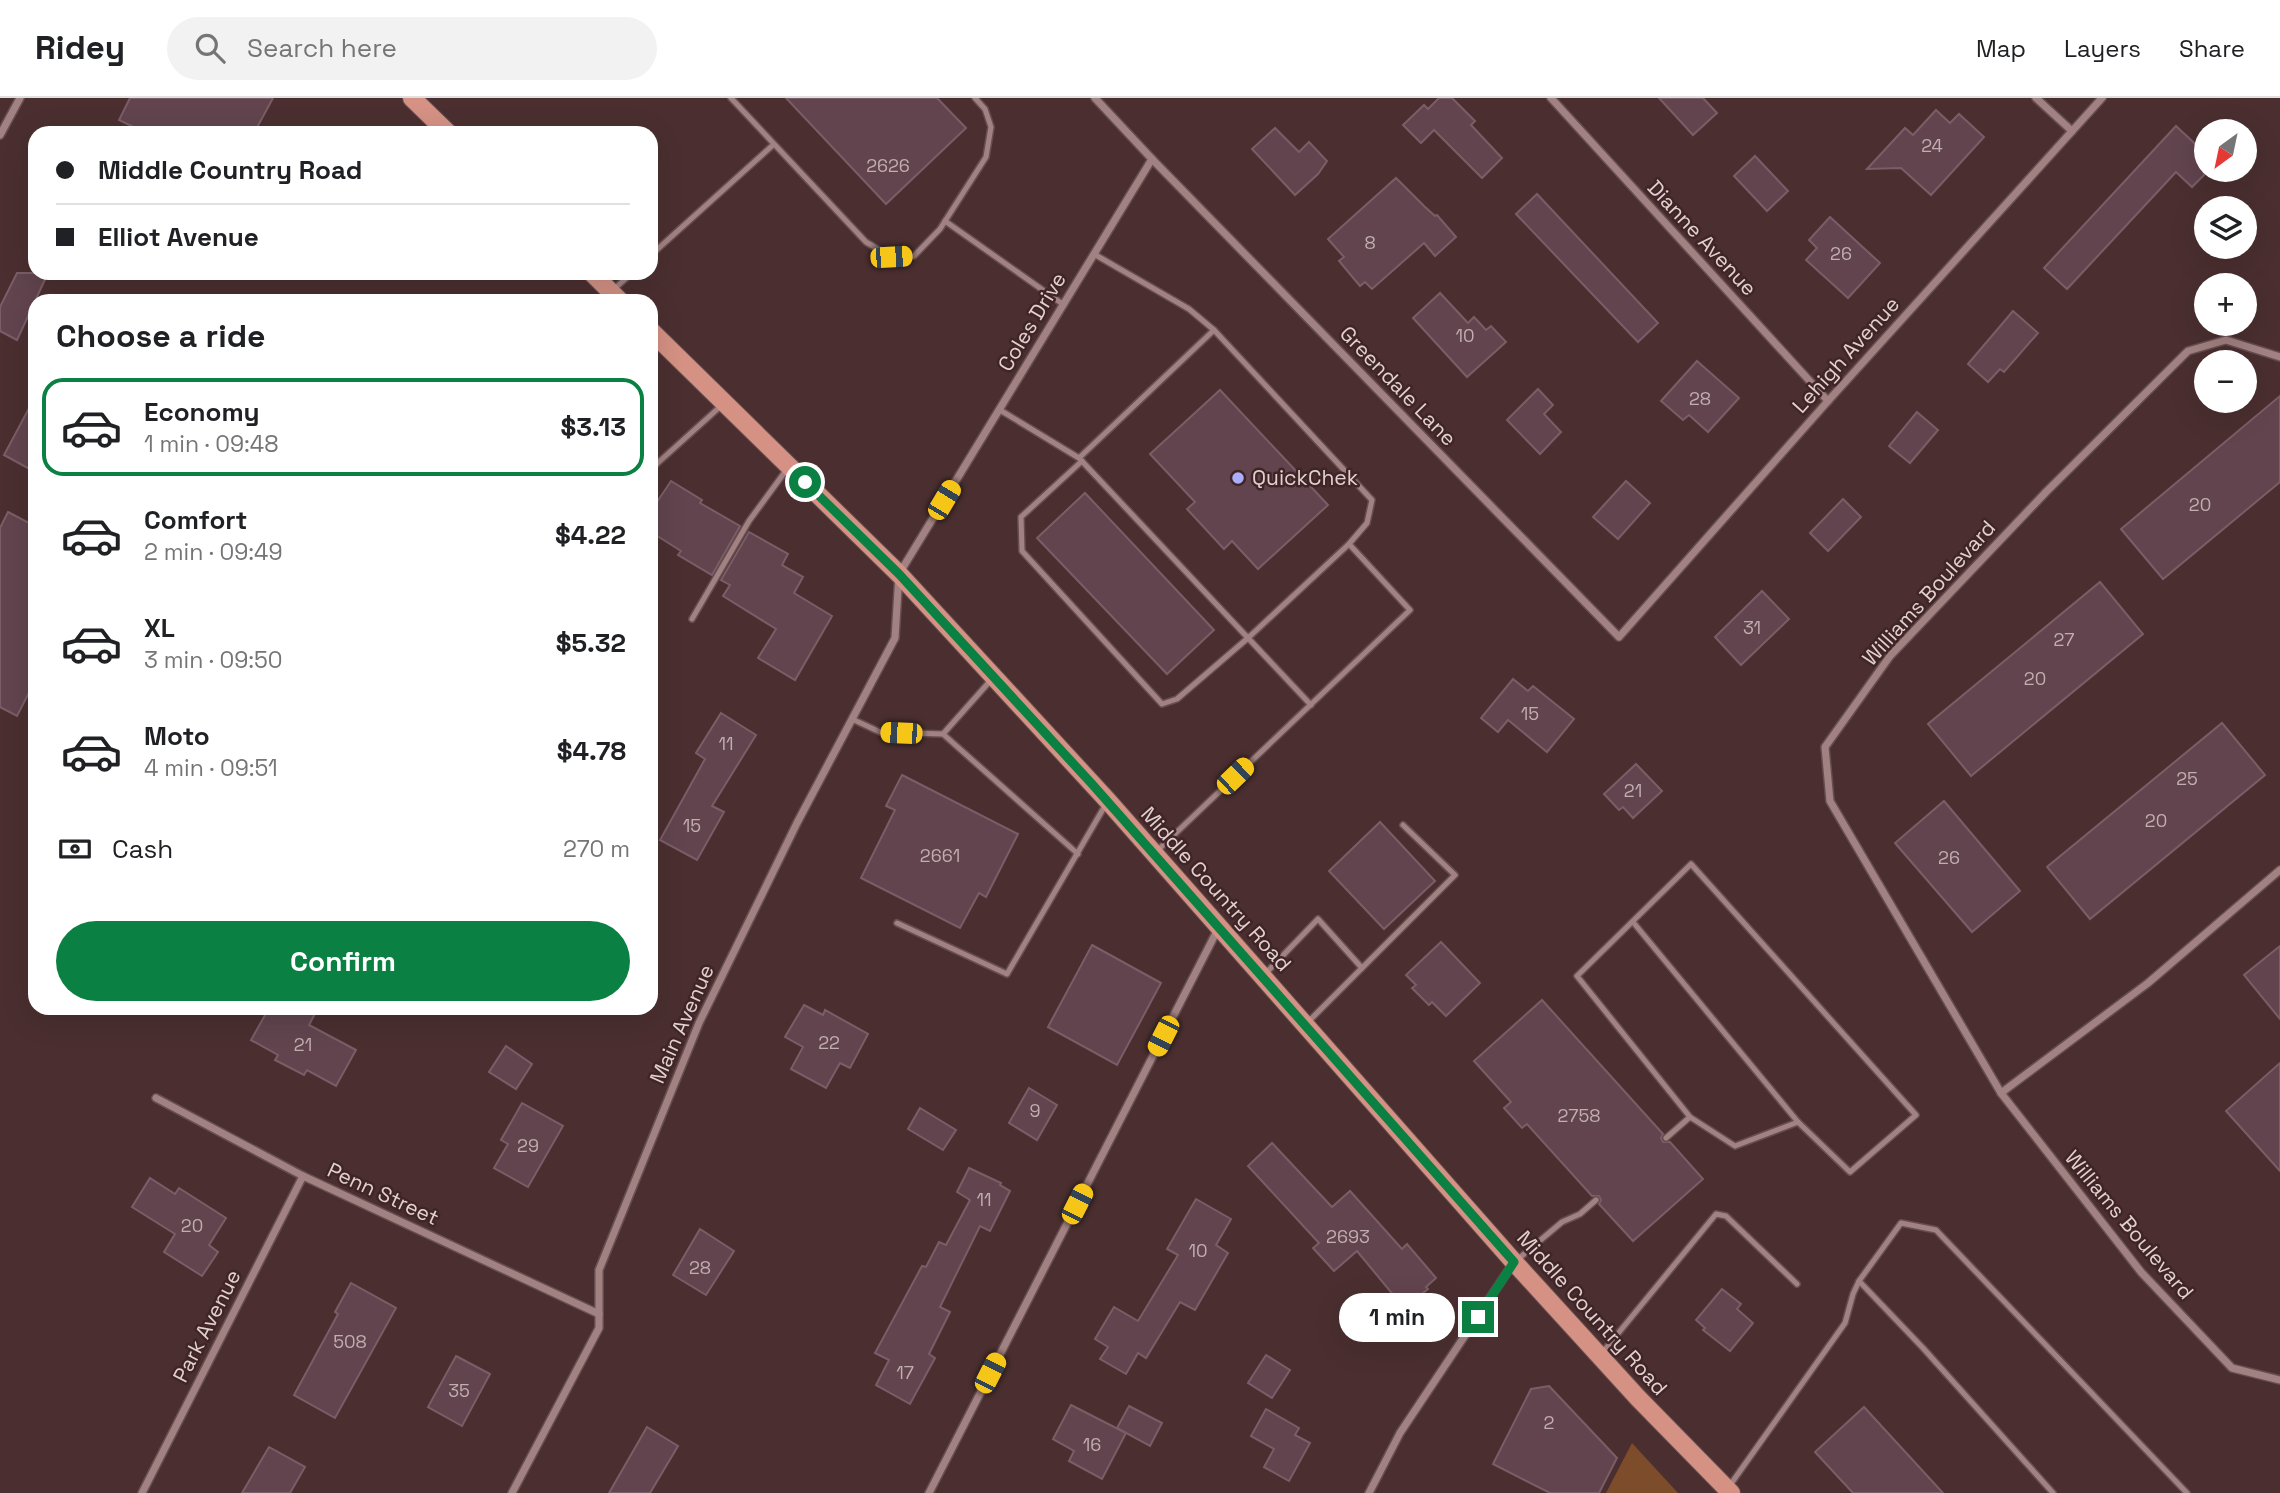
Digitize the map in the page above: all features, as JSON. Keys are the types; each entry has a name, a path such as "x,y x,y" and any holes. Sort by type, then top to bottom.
{"main road":[{"path":"412,98 441,126"},
{"path":"599,280 613,294"},
{"name":"Middle Country Road","path":"658,338 899,574 1108,801 1514,1262 1729,1491"}],"street":[{"path":"0,135 20,98"},
{"path":"1096,98 1152,159"},
{"name":"Dianne Avenue","path":"1550,98 1828,401"},
{"path":"2036,98 2072,131"},
{"name":"Lehigh Avenue","path":"1619,637 2102,98"},
{"name":"Coles Drive","path":"899,574 1152,159"},
{"name":"Greendale Lane","path":"1152,159 1619,637"},
{"name":"Williams Boulevard","path":"2280,357 2226,340 2188,351 2046,492 1890,656 1825,747 1830,801 2001,1093 2141,1272 2232,1368 2280,1380"},
{"name":"Main Avenue","path":"512,1493 599,1328 599,1270 699,1023 797,823 895,638 899,574"},
{"path":"2001,1093 2148,983 2280,870"},
{"path":"929,1493 1219,927"},
{"name":"Penn Street","path":"156,1098 303,1175 599,1314"},
{"name":"Park Avenue","path":"142,1493 303,1175"},
{"path":"1369,1493 1400,1433 1514,1262"}],"lane":[{"path":"732,98 866,242 891,257 914,256 940,229 986,157 991,128 985,109 975,98"},
{"path":"658,250 774,145"},
{"path":"945,221 1063,304"},
{"path":"1094,254 1189,309 1214,330 1372,500 1367,523 1349,544 1248,638 1177,699 1162,704 1022,551 1021,517 1214,330"},
{"path":"658,463 724,403"},
{"path":"1000,410 1080,460 1311,705"},
{"path":"692,619 749,521 789,466"},
{"path":"1153,855 1410,610 1349,544"},
{"path":"943,734 994,677"},
{"path":"852,719 880,732 943,734 1077,854"},
{"path":"897,923 1007,974 1108,801"},
{"path":"1305,1025 1455,875 1402,825"},
{"path":"1633,922 1798,1122 1850,1172 1916,1115 1691,864 1577,976 1690,1117 1735,1146 1798,1122"},
{"path":"1263,976 1318,919 1362,968"},
{"path":"1666,1138 1690,1117"},
{"path":"1514,1262 1562,1222 1580,1213 1596,1200"},
{"path":"1600,1356 1716,1214 1726,1216 1797,1284"},
{"path":"1729,1491 1845,1323 1859,1281 1901,1223 1936,1230 2187,1493"},
{"path":"1859,1281 2053,1493"}],"shaded area":[{"path":"1632,1443 1678,1493 1606,1493"}],"building":[{"path":"130,98 273,98 258,126 131,126 119,120"},
{"path":"786,98 937,98 966,128 886,204"},
{"path":"1439,98 1452,98 1475,121 1471,125 1502,158 1482,178 1434,130 1421,143 1403,125 1424,105 1428,109"},
{"path":"1659,98 1703,98 1717,113 1693,135"},
{"path":"1936,110 1950,123 1959,114 1984,137 1931,195 1901,168 1867,169 1905,128 1913,135"},
{"path":"2176,126 2194,143 2194,182 2197,182 2192,187 2176,172 2067,289 2044,268"},
{"path":"1275,128 1299,152 1309,142 1327,161 1318,174 1295,195 1252,149"},
{"path":"1755,156 1788,191 1767,211 1734,176"},
{"path":"1396,178 1437,215 1456,237 1435,256 1424,243 1372,289 1365,282 1360,286 1339,261 1344,257 1328,239"},
{"path":"1537,194 1658,323 1638,342 1516,214"},
{"path":"1830,217 1880,263 1848,298 1806,260 1817,248 1809,240"},
{"path":"17,273 28,273 28,280 45,280 38,294 28,294 28,316 17,340 0,331 0,307"},
{"path":"1440,293 1468,323 1474,317 1486,330 1491,326 1506,342 1467,377 1413,318"},
{"path":"2013,311 2038,333 2004,372 2000,369 1988,382 1968,364"},
{"path":"1697,361 1739,398 1708,432 1689,415 1683,420 1661,401"},
{"path":"1538,389 1553,405 1544,414 1561,432 1540,454 1507,420"},
{"name":"QuickChek","path":"1220,390 1328,505 1258,569 1232,541 1224,549 1187,509 1195,502 1150,454"},
{"path":"2280,396 2280,482 2163,579 2121,529"},
{"path":"28,410 28,468 4,455"},
{"path":"1917,412 1938,430 1910,463 1889,446"},
{"path":"671,481 702,500 700,503 740,526 712,575 678,555 681,551 658,536 658,500"},
{"path":"1626,481 1650,503 1618,539 1593,517"},
{"path":"1085,493 1214,630 1167,674 1037,538"},
{"path":"1843,499 1861,517 1828,551 1810,533"},
{"path":"8,512 28,522 28,695 17,716 0,707 0,528"},
{"path":"749,532 788,554 782,565 803,577 794,593 832,616 795,680 758,658 776,629 723,596 730,585 721,580"},
{"path":"2100,582 2143,634 1971,776 1928,724"},
{"path":"1762,591 1789,619 1741,665 1715,637"},
{"path":"1513,679 1528,691 1533,686 1574,719 1547,752 1508,720 1498,732 1481,718"},
{"path":"721,713 756,735 712,806 724,812 697,860 660,840 705,759 696,753"},
{"path":"2222,723 2265,775 2090,919 2047,867"},
{"path":"1636,764 1662,791 1633,818 1623,807 1619,810 1604,794"},
{"path":"902,775 1018,834 986,897 979,893 960,928 861,878 895,810 886,806"},
{"path":"1944,801 2020,891 1972,932 1895,843"},
{"path":"1380,822 1435,881 1384,929 1329,871"},
{"path":"1441,942 1480,983 1446,1016 1432,1002 1429,1005 1412,988 1416,985 1406,975"},
{"path":"1092,945 1161,983 1117,1065 1048,1027"},
{"path":"2280,946 2280,1019 2244,975"},
{"path":"1542,1000 1663,1134 1663,1142 1670,1142 1703,1179 1633,1241 1599,1204 1599,1196 1592,1196 1527,1124 1522,1128 1504,1108 1511,1102 1474,1061"},
{"path":"804,1005 823,1015 825,1010 868,1034 850,1068 840,1063 826,1088 791,1069 803,1047 785,1037"},
{"path":"265,1015 314,1015 309,1025 356,1050 336,1086 307,1070 304,1075 275,1060 278,1055 251,1040"},
{"path":"506,1046 532,1064 516,1089 489,1072"},
{"path":"2280,1063 2280,1171 2226,1111"},
{"path":"1029,1088 1057,1105 1037,1140 1009,1123"},
{"path":"522,1103 563,1126 528,1187 494,1168 508,1144 501,1140"},
{"path":"920,1108 956,1130 943,1150 908,1129"},
{"path":"1272,1143 1332,1207 1350,1191 1402,1249 1407,1244 1436,1278 1426,1287 1428,1289 1404,1308 1357,1251 1334,1271 1313,1248 1319,1243 1248,1166"},
{"path":"969,1168 1001,1183 1000,1185 1010,1191 990,1231 980,1226 940,1307 950,1312 929,1354 935,1358 910,1404 876,1385 889,1360 875,1353 922,1266 926,1267 939,1242 946,1245 970,1200 957,1192"},
{"path":"150,1178 175,1194 179,1188 226,1218 209,1245 218,1252 202,1276 164,1252 175,1234 132,1207"},
{"path":"1196,1199 1231,1219 1216,1245 1228,1253 1195,1310 1180,1302 1146,1358 1138,1353 1126,1374 1100,1359 1108,1347 1095,1339 1114,1307 1138,1321 1178,1255 1167,1249"},
{"path":"700,1229 734,1251 706,1295 673,1275"},
{"path":"351,1283 396,1308 335,1418 294,1395 338,1314 335,1312"},
{"path":"1722,1289 1741,1304 1737,1309 1753,1323 1730,1351 1703,1330 1705,1328 1696,1320"},
{"path":"1266,1355 1290,1370 1272,1398 1248,1383"},
{"path":"456,1356 490,1374 462,1426 428,1407"},
{"path":"1549,1386 1617,1458 1599,1493 1550,1493 1493,1464 1531,1389"},
{"path":"1071,1405 1126,1433 1102,1479 1069,1461 1074,1451 1053,1439"},
{"path":"1129,1406 1162,1423 1150,1446 1117,1428"},
{"path":"1864,1407 1943,1493 1853,1493 1815,1452"},
{"path":"1266,1409 1299,1428 1295,1435 1310,1443 1289,1481 1264,1467 1274,1449 1251,1436"},
{"path":"647,1427 678,1446 650,1493 609,1493"},
{"path":"269,1447 305,1467 290,1493 242,1493"}],"place":[{"name":"QuickChek","path":"1238,478"}],"route":[{"path":"805,482 899,574 1108,801 1514,1262 1478,1317"}]}
